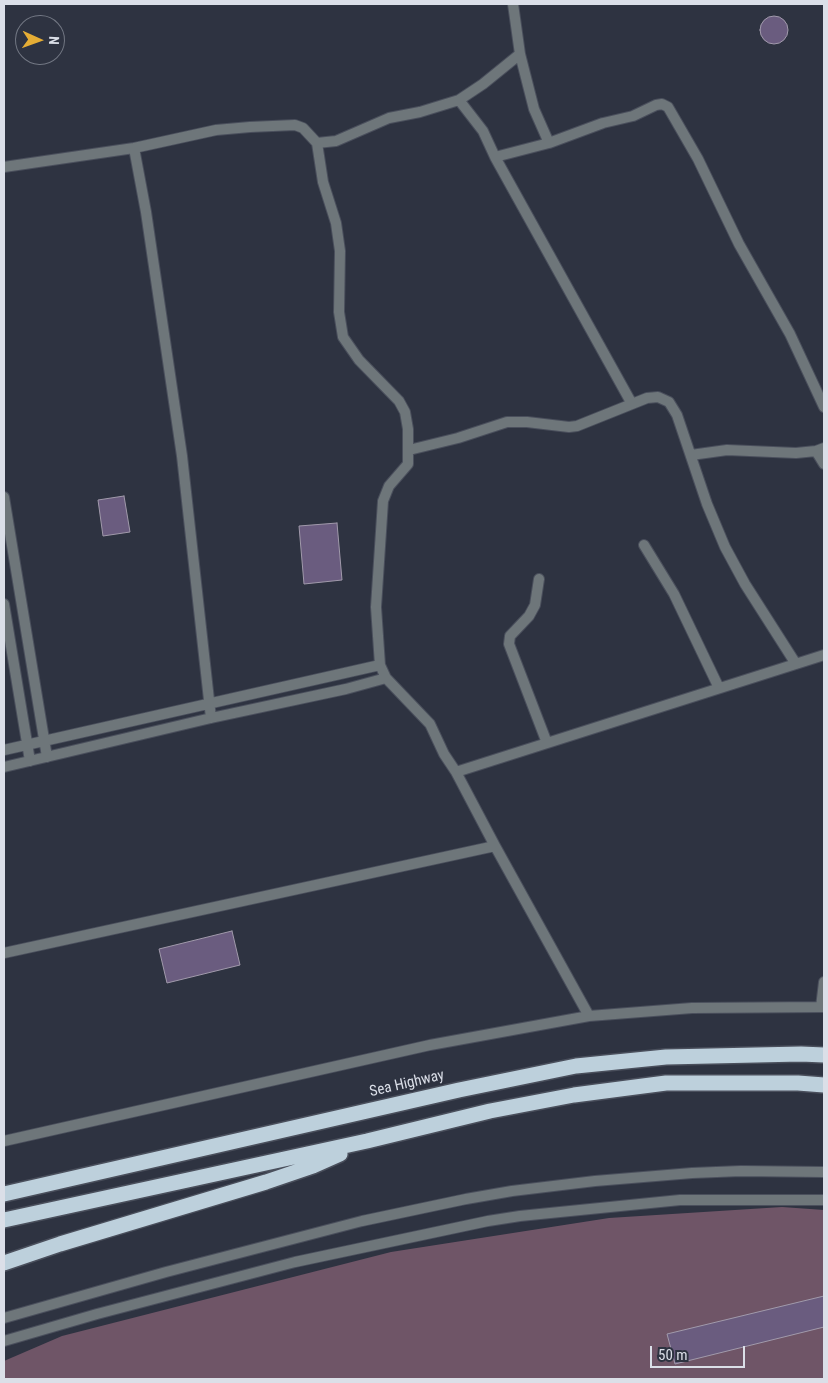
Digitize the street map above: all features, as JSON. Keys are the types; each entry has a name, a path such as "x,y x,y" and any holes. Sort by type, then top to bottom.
{"highway":[{"name":"Sea Highway","path":"4,1194 459,1090 576,1066 693,1056 824,1055"},
{"path":"4,1220 368,1141 509,1107 574,1095 666,1083 789,1083 824,1085"},
{"path":"4,1263 60,1244 266,1182 313,1166 368,1141"}],"street":[{"path":"513,4 520,54 534,109 549,144"},
{"path":"318,143 336,141 389,118 420,112 459,100 483,84 520,54"},
{"path":"459,100 483,131 495,158 632,404"},
{"path":"495,158 549,144 603,124 633,116 662,104 668,107 698,159 739,244 790,334 824,407"},
{"path":"4,167 134,148 216,130 294,125 304,128 318,143 321,170 336,223 340,250 340,326 351,350 399,401 405,412 409,450 408,464 389,486 385,493 384,502 376,607 380,665 386,678 425,717 589,1016"},
{"path":"134,148 146,212 182,456 211,718"},
{"path":"409,450 458,438 508,422 527,422 562,427 577,426 647,398 658,397 669,402 677,415 707,504 725,547 745,584 796,664"},
{"path":"691,455 727,450 788,452 820,450 824,464"},
{"path":"4,496 47,757"},
{"path":"644,544 674,594 719,688"},
{"path":"539,579 535,606 529,616 510,636 509,644 547,743"},
{"path":"4,604 30,761"},
{"path":"456,772 824,655"},
{"path":"4,750 209,702 380,665"},
{"path":"4,767 211,718 346,689 386,678"},
{"path":"4,953 495,846"},
{"path":"4,1141 430,1045 589,1016 692,1008 823,1007 824,982"},
{"path":"4,1318 166,1272 362,1221 466,1199 586,1182 692,1173 740,1171 824,1172"},
{"path":"4,1341 89,1316 331,1253 488,1221 680,1200 824,1200"}],"shaded area":[{"path":"782,1207 824,1210 824,1379 4,1379 4,1361 62,1336 391,1252 609,1218"}],"building":[{"path":"774,16 784,20 788,30 784,40 774,44 764,40 760,30 764,20"},
{"path":"124,496 130,532 103,536 98,500"},
{"path":"337,523 342,580 304,584 299,526"},
{"path":"232,931 240,965 167,983 159,949"},
{"path":"824,1296 824,1327 675,1364 667,1334"}]}
